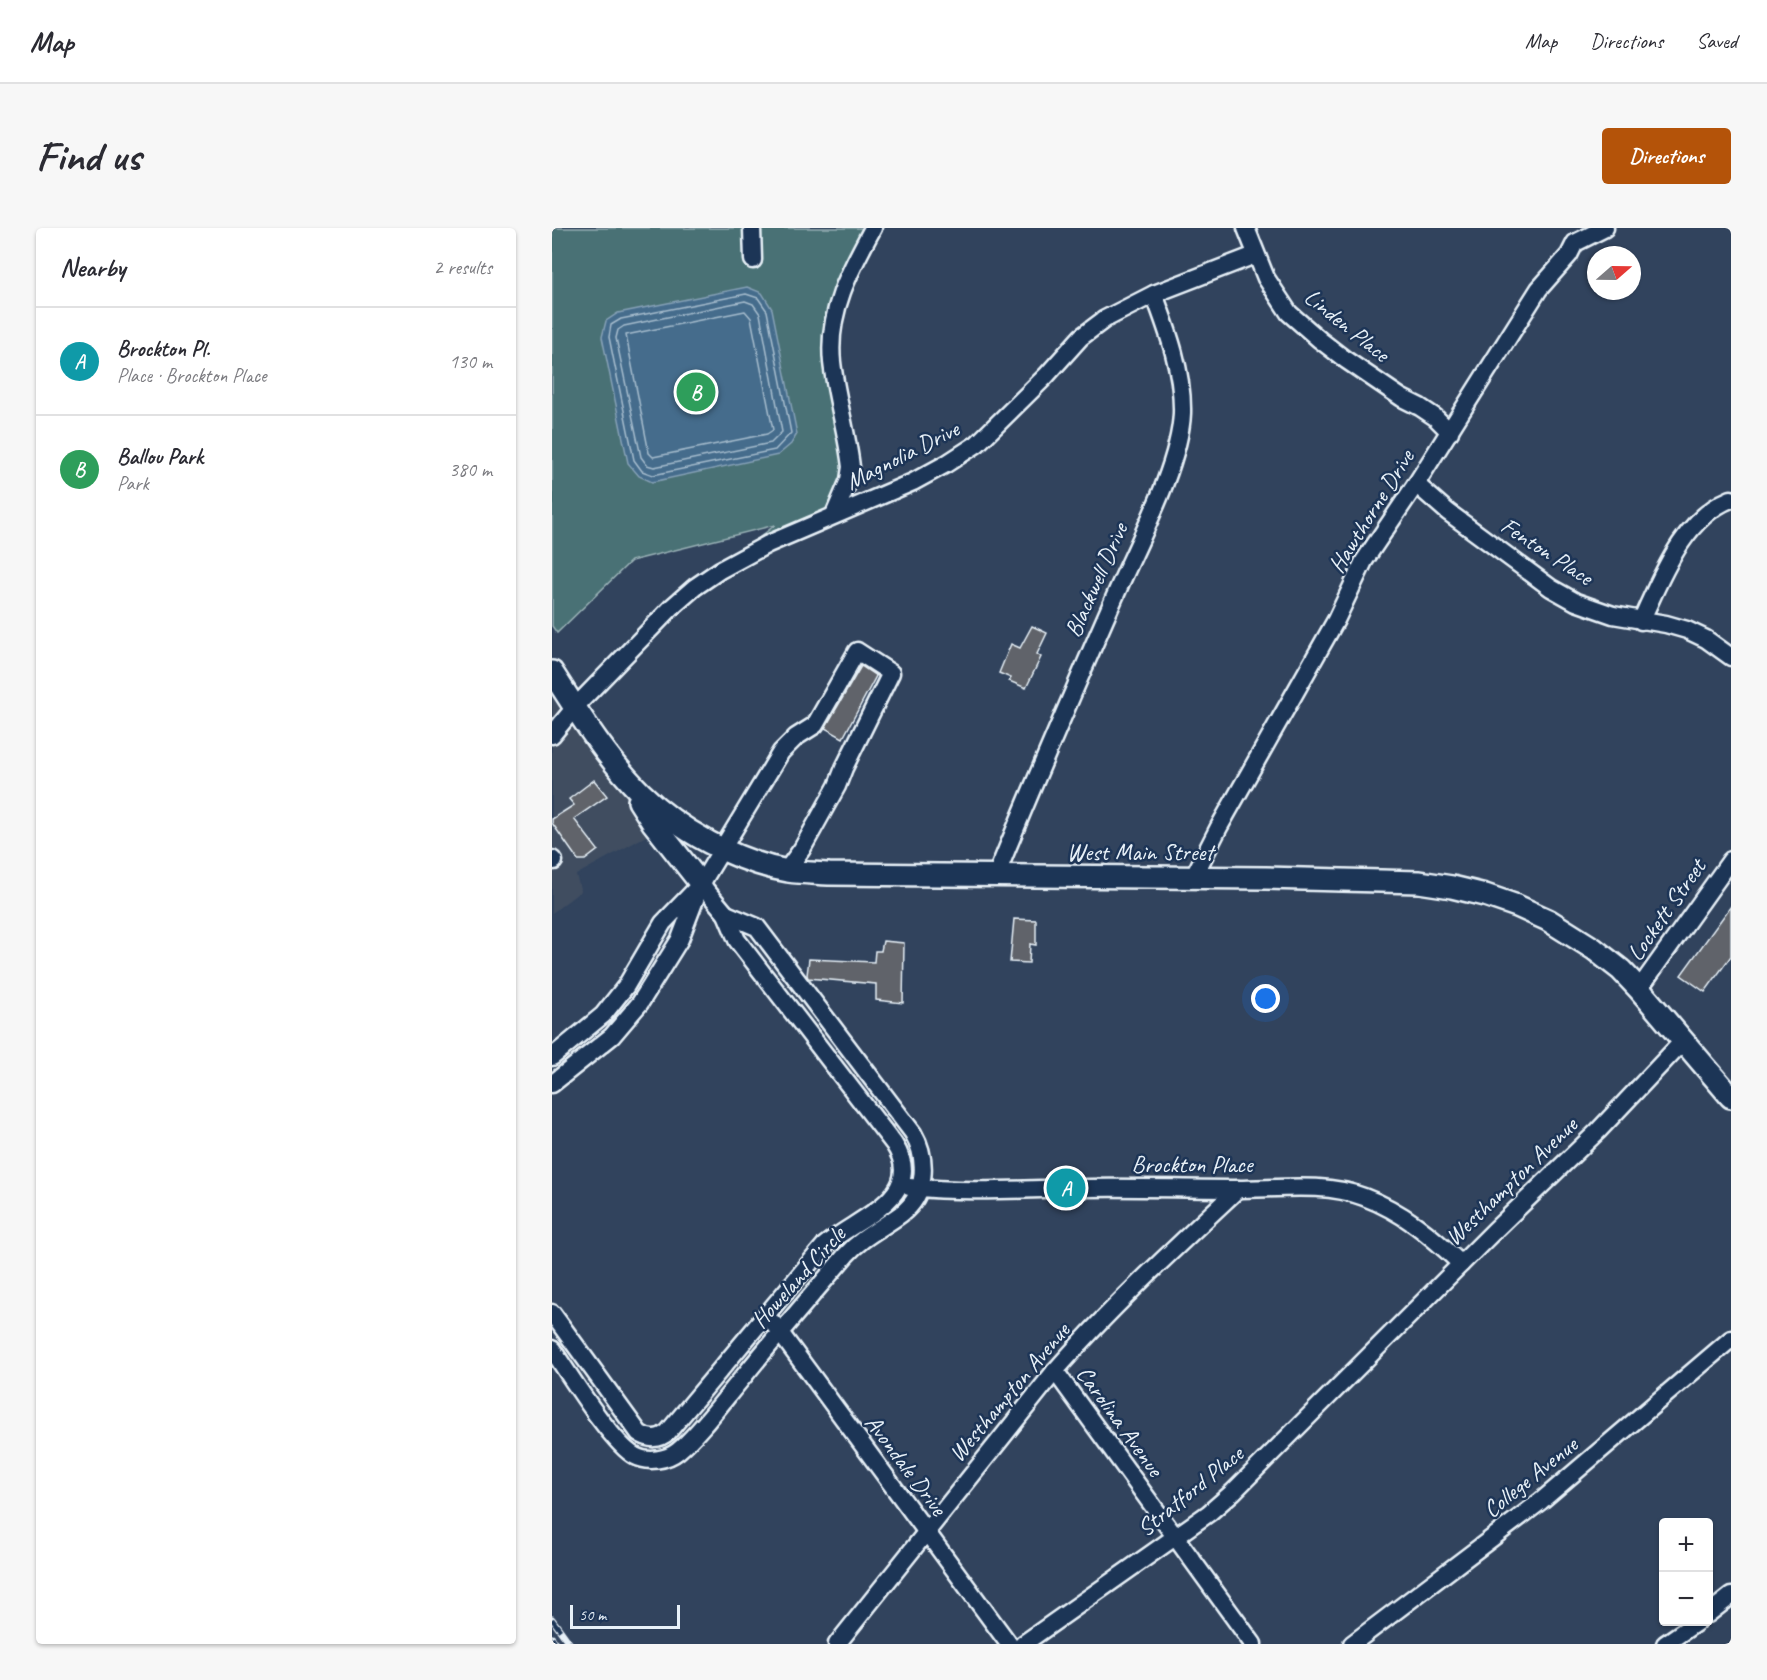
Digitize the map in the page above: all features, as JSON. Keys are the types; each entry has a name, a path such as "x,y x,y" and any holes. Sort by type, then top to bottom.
{"main road":[{"name":"West Main Street","path":"552,672 612,760 641,793 686,829 722,848 763,865 786,870 829,874 1419,882 1452,887 1517,906 1572,934 1621,970 1731,1097"},
{"path":"612,760 654,823 700,884"}],"street":[{"path":"752,228 753,260"},
{"path":"834,516 849,480 851,467 832,361 833,323 838,300 847,277 873,228"},
{"name":"Linden Place","path":"1246,228 1266,278 1289,313 1346,360 1435,417 1450,432"},
{"path":"1575,243 1584,228"},
{"name":"Hawthorne Drive","path":"1193,878 1218,827 1336,620 1364,561 1450,432 1539,289 1569,255 1575,243 1605,228"},
{"name":"Magnolia Drive","path":"552,735 574,707 672,607 695,587 720,570 768,544 913,482 946,464 977,444 1046,376 1081,337 1105,319 1154,294 1256,255"},
{"name":"Blackwell Drive","path":"996,876 1037,775 1161,492 1178,442 1182,414 1181,390 1177,367 1154,294"},
{"name":"Fenton Place","path":"1416,484 1448,512 1551,588 1576,602 1613,615 1687,630 1706,639 1731,657"},
{"path":"1641,621 1680,543 1708,514 1731,499"},
{"path":"700,884 663,922 626,986 603,1015 552,1058 559,1079 612,1036 631,1014 680,939 700,884 781,752 796,736 815,725 857,651 891,673 837,786 802,849 786,870"},
{"name":"Lockett Street","path":"1639,989 1731,860"},
{"path":"700,884 726,914 737,940 902,1156 904,1176 900,1186"},
{"path":"726,914 757,927 913,1133 920,1146 923,1159 920,1188"},
{"path":"615,999 631,1014"},
{"path":"816,1042 833,1028"},
{"name":"Westhampton Avenue","path":"1371,1353 1598,1131 1683,1041"},
{"name":"Brockton Place","path":"900,1186 978,1190 1158,1187 1315,1188 1343,1191 1363,1197 1411,1221 1435,1239 1461,1264"},
{"name":"Howeland Circle","path":"552,1313 639,1433 651,1439 664,1435 824,1246 880,1208 900,1186"},
{"name":"Howeland Circle","path":"552,1349 617,1441 634,1456 656,1460 678,1451 707,1420 854,1246 901,1214 912,1203 920,1188"},
{"name":"Westhampton Avenue","path":"837,1644 1055,1371 1089,1334 1238,1189"},
{"name":"Avondale Drive","path":"766,1314 1009,1644"},
{"name":"College Avenue","path":"1352,1644 1541,1501 1731,1339"},
{"name":"Stratford Place","path":"1023,1644 1175,1537 1233,1492 1371,1353"},
{"name":"Carolina Avenue","path":"1055,1371 1253,1644"},
{"path":"597,1413 615,1401"},
{"path":"693,1402 707,1420"},
{"path":"1713,1610 1731,1596"},
{"path":"1665,1644 1691,1626"}],"shaded area":[{"path":"552,669 653,823 648,835 576,875 581,891 552,913"}],"green space":[{"path":"552,228 873,228 832,337 848,448 834,515 768,544 672,607 775,525 631,561 557,633 552,626"}],"water":[{"path":"747,287 762,293 772,309 797,434 791,444 778,455 652,482 639,476 628,463 602,337 606,321 618,313"}],"building":[{"path":"1032,626 1047,633 1037,654 1041,657 1026,688 1009,681 1011,678 999,673 1011,644 1020,648"},
{"path":"861,666 876,676 843,738 825,728"},
{"path":"594,780 607,796 574,819 598,850 585,860 578,860 552,823 552,819 574,805 569,799"},
{"path":"1731,906 1731,956 1705,992 1681,975"},
{"path":"1014,919 1036,920 1036,945 1030,944 1029,963 1010,962"},
{"path":"883,941 904,943 903,1003 876,1000 876,984 808,978 809,959 874,962 875,951 881,951"}],"railway":[{"path":"552,1619 570,1644"},
{"path":"552,1638 556,1644"}],"place":[{"name":"Ballou Park","path":"696,392"},
{"name":"Brockton Pl.","path":"1066,1188"}]}
